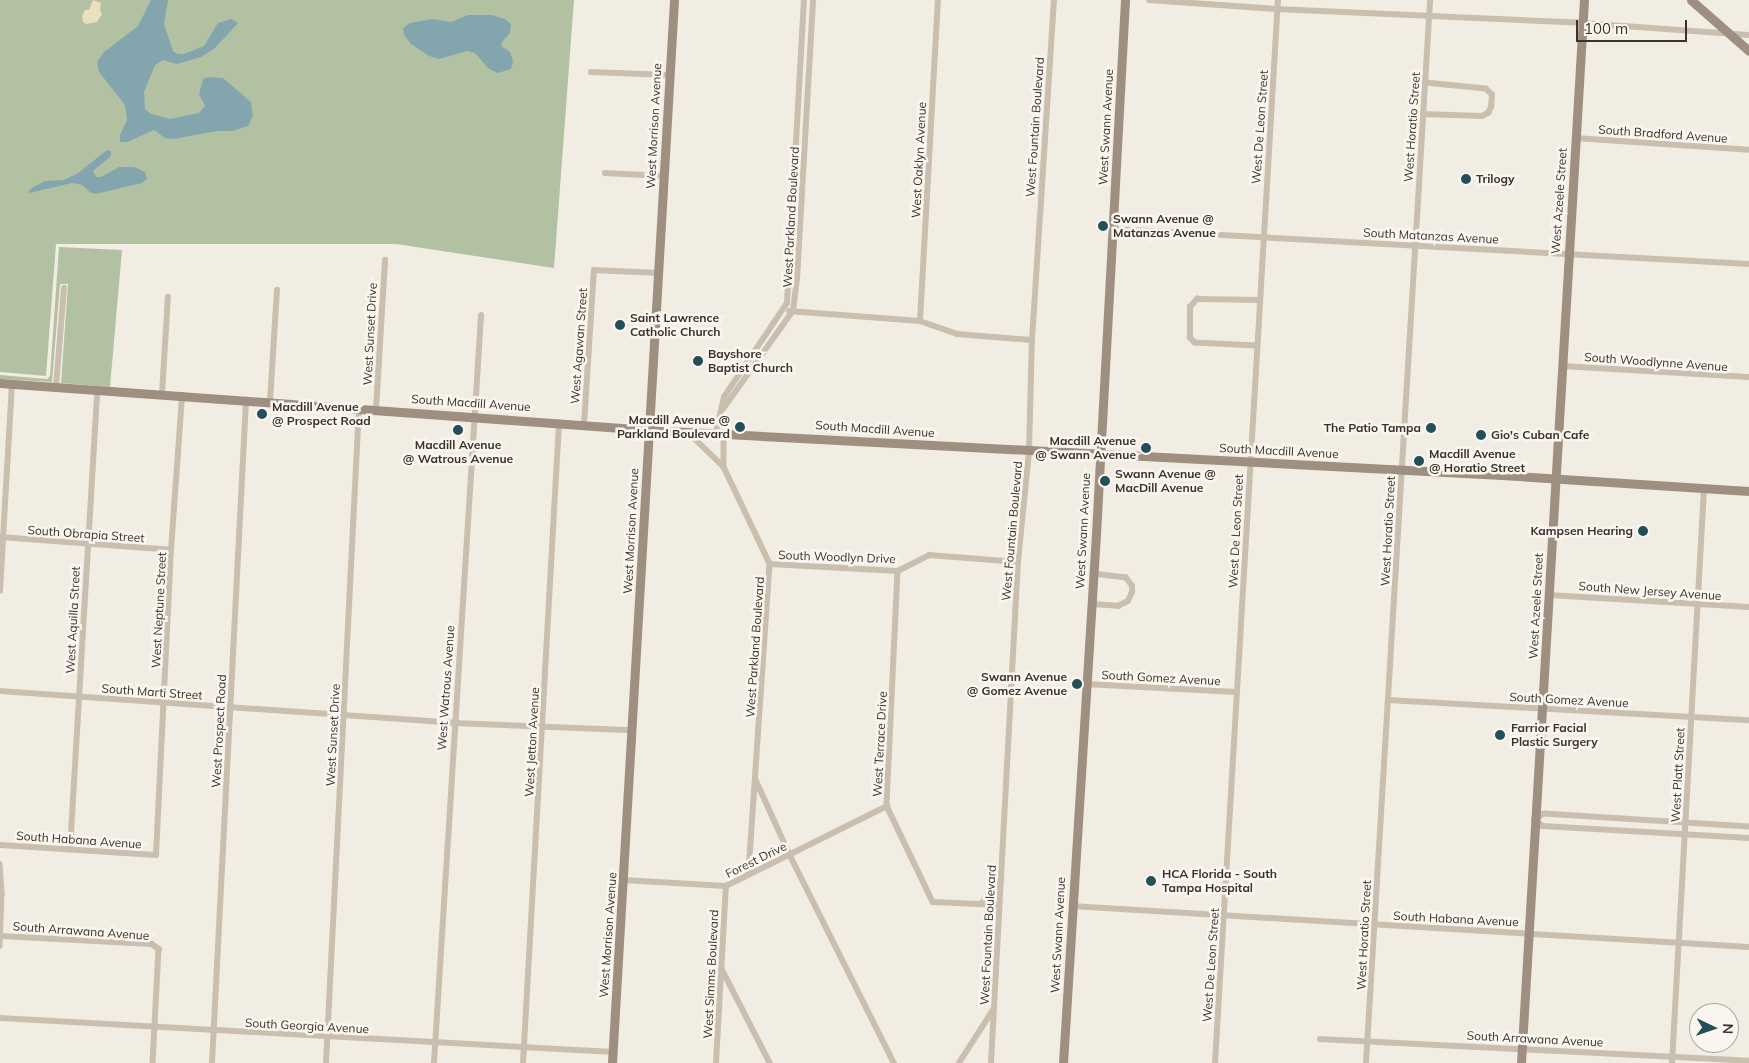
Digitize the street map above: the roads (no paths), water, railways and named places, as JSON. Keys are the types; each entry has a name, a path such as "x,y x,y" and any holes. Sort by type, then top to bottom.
{"street":[{"name":"West Morrison Avenue","path":"612,1063 674,0"},
{"name":"West Parkland Boulevard","path":"749,874 770,564 724,467 720,432 721,413 724,397 787,303 791,259 804,0"},
{"name":"West Parkland Boulevard","path":"721,413 793,311 798,279 814,0"},
{"name":"West Oaklyn Avenue","path":"920,321 938,0"},
{"name":"West Fountain Boulevard","path":"991,1063 1018,562 1029,451 1032,340 1054,0"},
{"name":"West Swann Avenue","path":"1063,1063 1085,684 1094,574 1125,0"},
{"path":"1149,0 1278,9 1582,23 1749,35"},
{"name":"West De Leon Street","path":"1215,1063 1278,0"},
{"name":"West Horatio Street","path":"1366,1063 1376,924 1414,245 1430,0"},
{"name":"West Azeele Street","path":"1521,1063 1584,0"},
{"path":"1691,0 1749,51"},
{"path":"591,72 670,75"},
{"path":"1423,114 1482,116 1488,112 1491,106 1492,95 1486,89 1425,83"},
{"name":"South Bradford Avenue","path":"1575,138 1749,150"},
{"path":"605,173 664,176"},
{"name":"South Matanzas Avenue","path":"1112,230 1749,264"},
{"name":"West Sunset Drive","path":"376,409 385,260"},
{"name":"West Agawan Street","path":"584,424 594,270 658,273"},
{"path":"56,387 64,288"},
{"path":"270,401 277,290"},
{"path":"162,394 168,297"},
{"path":"1257,346 1195,344 1190,338 1190,307 1197,299 1260,300"},
{"path":"784,310 920,321 957,334 1032,340"},
{"name":"West Watrous Avenue","path":"434,1063 481,315"},
{"name":"South Woodlynne Avenue","path":"1562,366 1749,377"},
{"name":"South Macdill Avenue","path":"0,383 270,401 649,430 720,432 1100,455 1555,478 1749,491"},
{"path":"0,591 12,384"},
{"name":"West Aquilla Street","path":"70,850 97,390"},
{"name":"West Neptune Street","path":"156,855 182,395"},
{"name":"West Prospect Road","path":"212,1063 246,400"},
{"name":"West Sunset Drive","path":"326,1063 359,408"},
{"name":"West Jetton Avenue","path":"523,1063 559,423"},
{"name":"West Parkland Boulevard","path":"687,431 724,467"},
{"name":"West Platt Street","path":"1673,1060 1704,488"},
{"name":"South Obrapia Street","path":"2,538 172,550"},
{"name":"South Woodlyn Drive","path":"770,564 898,571 929,555 1018,562"},
{"name":"West Terrace Drive","path":"898,571 887,806 933,902 999,905"},
{"path":"1092,604 1118,606 1128,601 1132,592 1132,586 1126,578 1094,574"},
{"name":"South New Jersey Avenue","path":"1549,595 1749,607"},
{"name":"South Gomez Avenue","path":"1085,684 1236,692"},
{"name":"South Marti Street","path":"0,691 454,723 632,730"},
{"name":"South Gomez Avenue","path":"1388,700 1749,720"},
{"name":"West Parkland Boulevard","path":"755,779 790,855 894,1063"},
{"name":"Forest Drive","path":"624,880 726,886 887,806"},
{"path":"1749,827 1544,814 1535,820 1543,826 1749,838"},
{"name":"South Habana Avenue","path":"0,845 156,855"},
{"path":"0,864 2,894 0,946"},
{"path":"981,904 1001,878"},
{"name":"West Simms Boulevard","path":"716,1063 726,886"},
{"name":"South Habana Avenue","path":"1072,906 1223,917 1376,924 1749,947"},
{"name":"South Arrawana Avenue","path":"0,936 152,944 159,949 155,1027"},
{"path":"722,968 770,1063"},
{"path":"958,1063 994,1009"},
{"name":"South Georgia Avenue","path":"0,1018 613,1052"},
{"path":"154,1063 155,1027"},
{"name":"South Arrawana Avenue","path":"1320,1038 1522,1047 1673,1060 1749,1061"}],"water":[{"path":"151,0 168,0 164,24 173,51 178,54 184,54 204,46 218,23 232,19 238,23 215,48 201,57 177,64 163,60 155,65 144,92 145,109 151,114 170,119 199,113 205,106 199,94 203,79 209,77 223,78 251,102 253,116 248,126 232,131 217,131 174,139 165,138 154,130 127,142 120,142 120,135 127,120 125,105 99,72 97,62 104,52 138,26"},
{"path":"468,15 492,15 505,19 511,24 510,33 501,46 510,52 513,61 511,69 498,73 489,69 475,53 467,51 439,59 429,56 411,44 404,35 403,28 410,23 432,19 451,22"},
{"path":"107,150 111,151 111,156 93,171 96,177 101,177 119,167 134,167 145,172 147,179 142,183 96,194 91,193 82,185 72,183 29,193 30,189 45,181 64,180 78,173"}],"place":[{"name":"Trilogy","path":"1466,179"},
{"name":"Swann Avenue @ Matanzas Avenue","path":"1103,226"},
{"name":"Saint Lawrence Catholic Church","path":"620,325"},
{"name":"Bayshore Baptist Church","path":"698,361"},
{"name":"Macdill Avenue @ Prospect Road","path":"262,414"},
{"name":"Macdill Avenue @ Parkland Boulevard","path":"740,427"},
{"name":"The Patio Tampa","path":"1431,428"},
{"name":"Macdill Avenue @ Watrous Avenue","path":"458,430"},
{"name":"Gio's Cuban Cafe","path":"1481,435"},
{"name":"Macdill Avenue @ Swann Avenue","path":"1146,448"},
{"name":"Macdill Avenue @ Horatio Street","path":"1419,461"},
{"name":"Swann Avenue @ MacDill Avenue","path":"1105,481"},
{"name":"Kampsen Hearing","path":"1643,531"},
{"name":"Swann Avenue @ Gomez Avenue","path":"1077,684"},
{"name":"Farrior Facial Plastic Surgery","path":"1500,735"},
{"name":"HCA Florida - South Tampa Hospital","path":"1151,881"}]}
